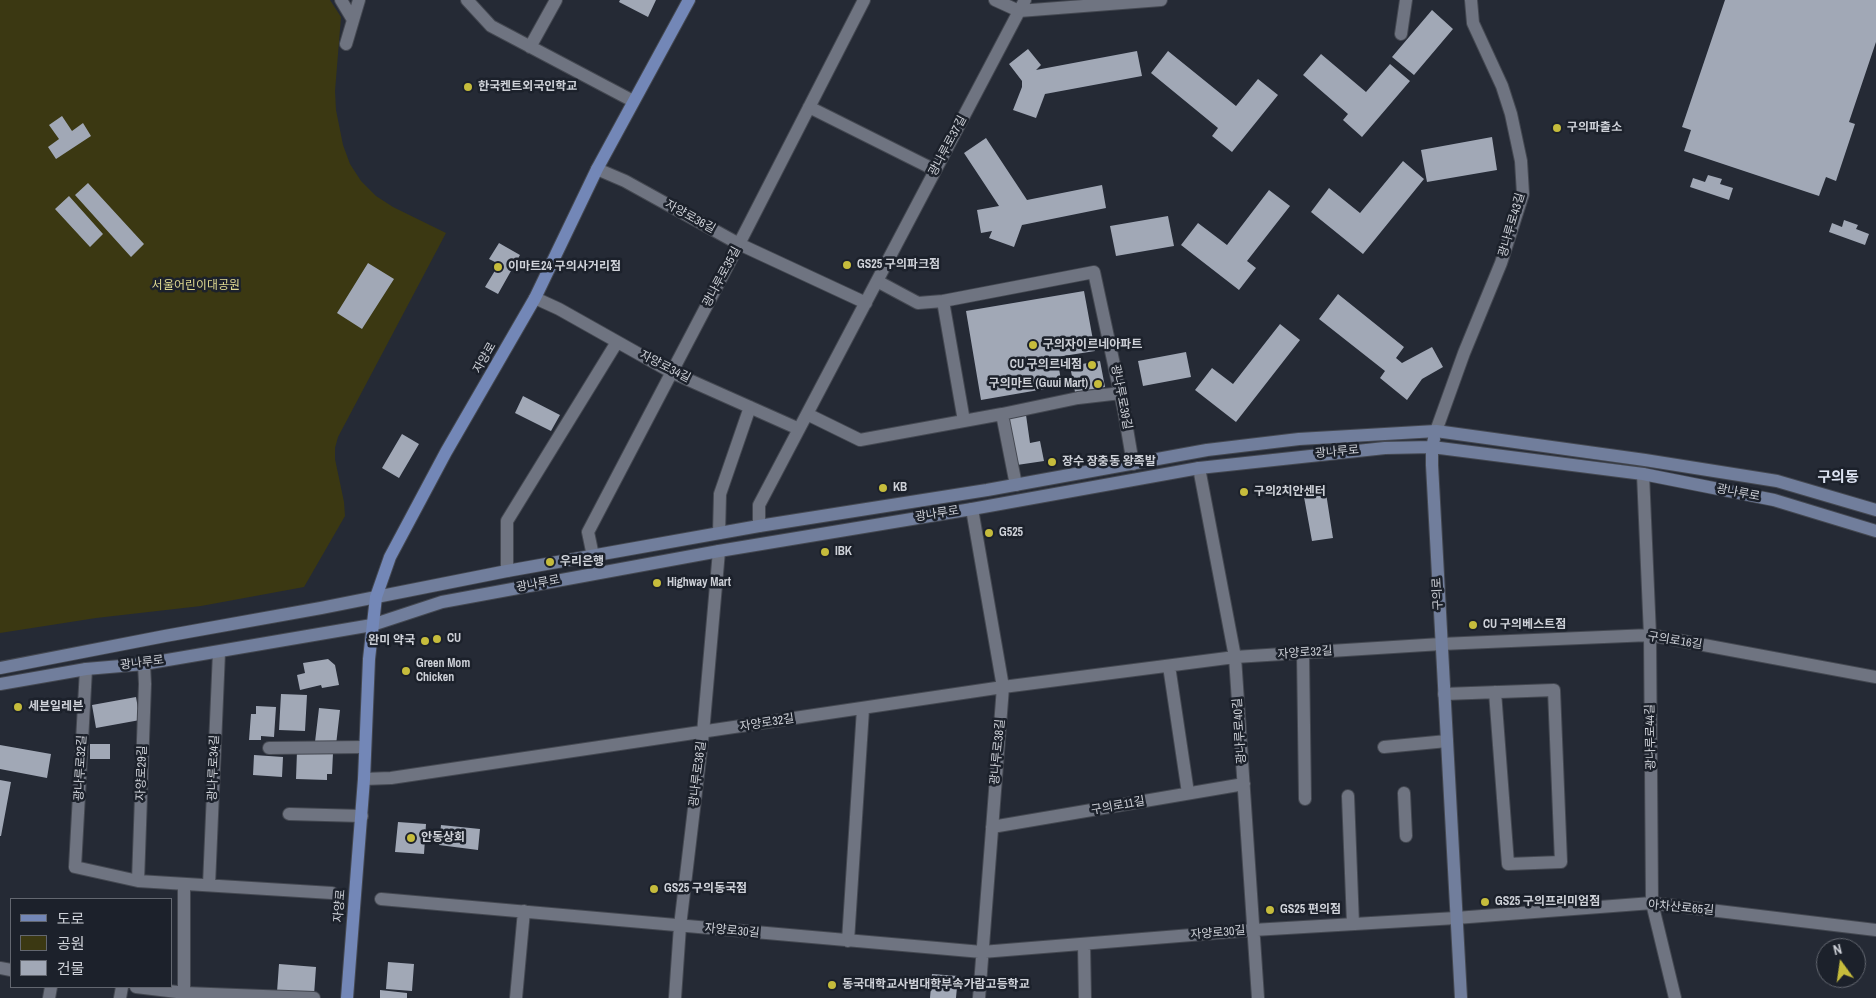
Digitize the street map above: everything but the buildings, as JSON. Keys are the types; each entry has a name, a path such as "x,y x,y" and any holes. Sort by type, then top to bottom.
{"main road":[{"name":"자양로","path":"346,998 362,816 372,625 376,597 390,557 446,452 535,298 597,170 689,0"},
{"name":"광나루로43길","path":"1432,446 1436,431"},
{"name":"광나루로","path":"0,668 507,571 719,533 1016,485 1207,450 1299,439 1436,431 1664,462 1777,481 1876,510"},
{"name":"광나루로","path":"0,684 86,669 144,664 372,625 442,602 719,551 1199,468 1367,450 1432,446 1643,474 1774,500 1876,531"},
{"name":"구의로","path":"1432,446 1461,998"}],"street":[{"path":"341,0 353,20"},
{"path":"346,44 358,0"},
{"path":"467,0 491,26 633,101"},
{"path":"530,47 556,0"},
{"name":"광나루로35길","path":"593,556 588,532 864,0"},
{"path":"995,0 1022,6 1161,0"},
{"path":"1401,34 1406,0"},
{"name":"광나루로43길","path":"1436,431 1464,353 1501,263 1522,194 1521,161 1511,114 1502,86 1473,23 1471,0"},
{"name":"광나루로37길","path":"759,526 759,505 1022,6"},
{"path":"809,107 935,170"},
{"name":"자양로36길","path":"597,170 625,181 739,244 866,303"},
{"name":"광나루로39길","path":"944,301 1094,272 1133,464"},
{"path":"877,281 918,303 944,301 964,421"},
{"name":"자양로34길","path":"535,298 559,309 671,372 799,429"},
{"name":"광나루로","path":"507,571 508,521 617,342"},
{"path":"807,414 860,440 1078,398 1120,393"},
{"path":"719,533 720,494 750,407"},
{"path":"1002,414 1016,485"},
{"name":"광나루로40길","path":"1199,468 1236,657 1258,998"},
{"name":"광나루로44길","path":"1643,474 1650,635 1652,903 1675,998"},
{"name":"광나루로38길","path":"972,508 1003,687 979,998"},
{"name":"광나루로36길","path":"675,998 680,926 703,733 719,551"},
{"name":"구의로16길","path":"1441,644 1650,635 1876,677"},
{"name":"자양로32길","path":"364,779 391,778 1003,687 1236,657 1441,644"},
{"name":"광나루로34길","path":"209,885 218,652"},
{"path":"1303,653 1305,799"},
{"name":"자양로29길","path":"138,882 145,684 144,664"},
{"path":"1169,666 1188,793"},
{"name":"광나루로32길","path":"86,669 75,867 138,882"},
{"path":"1444,694 1495,692 1554,690 1561,862 1508,864 1495,692"},
{"path":"848,940 862,709"},
{"path":"1384,747 1447,741"},
{"path":"269,748 365,747"},
{"name":"구의로11길","path":"992,827 1244,784"},
{"path":"1404,793 1406,836"},
{"path":"1348,796 1353,924"},
{"path":"289,814 362,816"},
{"path":"138,882 332,893"},
{"path":"184,885 184,996"},
{"name":"자양로30길","path":"381,899 982,952 1253,930 1456,918"},
{"name":"아차산로65길","path":"1456,918 1652,903 1876,930"},
{"path":"516,998 524,911"},
{"path":"1084,944 1085,998"},
{"path":"141,988 184,996 314,998"}],"green space":[{"name":"서울어린이대공원","path":"0,0 330,0 341,17 335,91 336,110 343,145 350,164 361,181 376,196 393,207 446,233 338,437 335,459 345,516 304,587 201,606 96,618 0,633"}],"place":[{"name":"한국켄트외국인학교","path":"468,87"},
{"name":"구의파출소","path":"1557,128"},
{"name":"GS25 구의파크점","path":"847,265"},
{"name":"이마트24 구의사거리점","path":"498,267"},
{"name":"구의자이르네아파트","path":"1033,345"},
{"name":"CU 구의르네점","path":"1092,365"},
{"name":"구의마트 (Guui Mart)","path":"1098,384"},
{"name":"장수 장충동 왕족발","path":"1052,462"},
{"name":"KB","path":"883,488"},
{"name":"구의2치안센터","path":"1244,492"},
{"name":"G525","path":"989,533"},
{"name":"IBK","path":"825,552"},
{"name":"우리은행","path":"550,562"},
{"name":"Highway Mart","path":"657,583"},
{"name":"CU 구의베스트점","path":"1473,625"},
{"name":"CU","path":"437,639"},
{"name":"완미 약국","path":"425,641"},
{"name":"Green Mom Chicken","path":"406,671"},
{"name":"세븐일레븐","path":"18,707"},
{"name":"안동상회","path":"411,838"},
{"name":"GS25 구의동국점","path":"654,889"},
{"name":"GS25 구의프리미엄점","path":"1485,902"},
{"name":"GS25 편의점","path":"1270,910"},
{"name":"동국대학교사범대학부속가람고등학교","path":"832,985"}],"district":[{"name":"구의동","path":"1838,478"}]}
